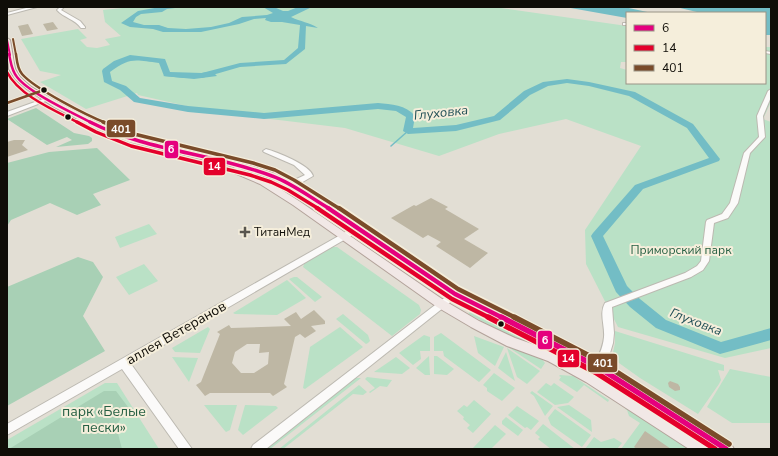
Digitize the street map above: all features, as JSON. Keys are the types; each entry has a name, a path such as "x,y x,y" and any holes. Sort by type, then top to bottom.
{"main road":[{"path":"7,40 14,74 21,82 46,98 82,118 124,138 272,176 291,185 358,228 455,294 556,352 591,378 702,449"},
{"path":"243,169 344,236 441,304 475,324 511,342 556,352 598,367 726,449"}],"street":[{"path":"7,14 35,7"},
{"path":"62,7 59,10 63,15 80,23 83,27"},
{"path":"598,367 606,353 608,343 609,328 606,309 608,305 688,275 700,268 705,261 710,222 725,216 734,203 747,153 762,137 760,116 771,91"},
{"path":"7,109 46,98"},
{"path":"7,114 46,98"},
{"path":"266,151 304,169 309,174 309,176 305,179 291,185"},
{"name":"аллея Ветеранов","path":"7,430 358,228"},
{"path":"257,449 455,294"},
{"path":"124,363 186,449"}],"green space":[{"name":"Приморский парк","path":"132,7 494,7 626,26 626,62 621,62 620,68 626,70 626,84 766,84 766,47 771,47 771,102 763,119 771,122 771,348 725,358 618,327 586,264 585,230 641,146 566,119 499,134 439,156 345,128 213,112 138,95 137,93 86,109 40,82 61,75 40,71 21,39 78,29 87,38 80,40 87,47 97,48 110,45 105,39 121,36 105,22 103,10"},
{"path":"36,108 74,133 89,136 92,138 92,141 88,144 56,147 72,140 67,137 47,145 7,119"},
{"path":"97,148 130,180 93,194 101,205 77,215 50,203 11,220 7,226 7,163 49,152"},
{"path":"260,173 297,191 336,220 331,222 281,186 258,174"},
{"path":"149,224 157,234 120,248 115,237"},
{"path":"333,247 337,247 419,305 421,310 420,314 392,336 303,267 305,262"},
{"name":"парк «Белые пески»","path":"78,257 93,262 103,277 83,316 105,351 7,406 7,287"},
{"path":"144,264 158,281 129,295 116,277"},
{"path":"297,277 322,297 315,302 289,279"},
{"path":"287,280 306,298 277,315 233,313"},
{"path":"474,308 516,330 550,344 547,350 511,336 468,314"},
{"path":"343,314 368,335 370,341 368,343 366,344 336,319"},
{"path":"208,327 210,329 200,353 175,352 172,348"},
{"path":"340,327 363,347 305,389 303,388 310,347"},
{"path":"615,331 724,365 724,371 718,370 721,380 719,384 698,414 640,378 612,358 615,343"},
{"path":"441,333 491,370 479,382 444,356 443,351 434,351 434,337"},
{"path":"424,335 430,337 430,351 420,351 421,359 413,365 399,353"},
{"path":"474,336 504,347 495,366 478,353"},
{"path":"508,347 529,351 542,359 545,363 541,369"},
{"path":"507,348 540,371 527,384 517,377"},
{"path":"506,352 515,381 498,368"},
{"path":"429,356 430,375 425,375 416,368"},
{"path":"434,356 437,356 454,369 447,375 434,374"},
{"path":"172,357 198,358 189,382"},
{"path":"396,357 410,368 402,374 374,372"},
{"path":"730,369 771,377 771,423 732,423 707,407"},
{"path":"494,373 515,388 502,401 487,391 487,388 483,385"},
{"path":"559,376 573,376 609,400 608,402 584,385 577,392 559,380 561,377"},
{"path":"367,377 392,380 387,387 380,386 370,393 369,392 375,388 365,379"},
{"path":"354,378 361,378 270,449 263,449"},
{"name":"парк «Белые пески»","path":"105,383 117,383 159,449 7,449 7,440"},
{"path":"546,383 551,386 554,383 574,397 568,403 555,405 537,392"},
{"path":"359,385 367,392 363,395 353,394 283,449 279,449"},
{"name":"парк «Белые пески»","path":"104,391 116,391 128,407 116,426 122,449 9,449"},
{"path":"532,391 553,406 545,416 534,396 530,393"},
{"path":"474,400 491,414 473,433 467,428 470,425 457,411 464,405 467,407"},
{"path":"204,405 237,405 230,430 226,432"},
{"path":"245,405 276,406 278,408 243,435 238,430"},
{"path":"569,405 591,420 592,432 557,407"},
{"path":"628,405 698,449 621,449 640,423 629,416 627,410 625,409"},
{"path":"517,406 539,421 531,430 527,427 525,428 508,415"},
{"path":"555,409 591,435 582,447 551,425 548,418"},
{"path":"506,417 523,430 518,436 502,424 502,421"},
{"path":"543,424 575,449 551,449 538,439 540,437 535,433"},
{"path":"495,425 506,434 491,449 472,449"},
{"path":"594,437 601,442 614,438 622,443 617,449 585,449"}],"water":[{"path":"160,7 183,7 167,9 162,12 141,14 136,17 133,22 144,25 159,25 168,28 186,29 211,27 229,23 242,17 267,15 273,13 263,7 274,7 283,11 288,11 298,7 312,7 291,17 318,28 282,22 271,22 265,20 266,18 254,19 239,24 201,32 163,32 153,29 130,27 121,23 138,11"},
{"path":"565,7 624,7 647,12 626,12 626,18"},
{"path":"676,7 771,7 771,35 766,35 766,12 697,12"},
{"path":"221,70 214,73 217,76 194,79 163,76 171,74 188,75"}],"building":[{"path":"53,22 58,29 47,31 43,24"},
{"path":"28,24 33,34 22,36 18,26"},
{"path":"14,140 25,140 22,145 28,150 7,157 7,142"},
{"path":"431,198 448,207 445,209 479,229 464,239 488,253 470,268 436,246 441,242 428,235 423,238 391,218 414,205 416,206"},
{"path":"314,310 325,321 325,324 311,326 316,331 305,338 300,334 295,337 284,384 287,387 273,396 270,393 210,393 205,396 196,385 201,382 220,334 217,332 229,325 231,328 291,326 284,319 296,312 301,319","holes":["247,344 260,344 259,353 269,352 268,364 254,373 241,373 232,363 235,352"]},
{"path":"670,381 678,384 680,390 675,391 669,387 668,383"},
{"path":"645,431 671,449 637,449 634,447"}],"waterway":[{"name":"Глуховка","path":"303,25 301,49 286,62 240,65 207,75 190,76 167,74 162,61 130,57 117,63 106,71 108,82 123,88 137,100 188,109 264,116 378,106 391,107 399,109 411,116 408,131 456,128 497,118 527,93 546,84 567,81 589,84 632,94 690,126 715,159 639,187 597,236 621,289 635,303 661,324 720,348 771,334"},
{"path":"391,146 408,131"}],"transit line":[{"name":"401","path":"13,39 18,67 22,74 32,83 60,100 101,121 134,134 253,163 275,170 334,205 458,289 601,362 729,444"},
{"name":"6","path":"7,40 12,69 17,78 29,88 57,105 98,126 132,140 252,169 273,176 291,185 331,210 455,294 598,367 726,449"},
{"name":"14","path":"7,72 12,82 26,93 54,110 96,132 131,146 250,175 288,190 328,215 452,299 595,372 715,449"},
{"name":"401","path":"7,103 41,91"}],"place":[{"name":"ТитанМед","path":"245,232"}]}
